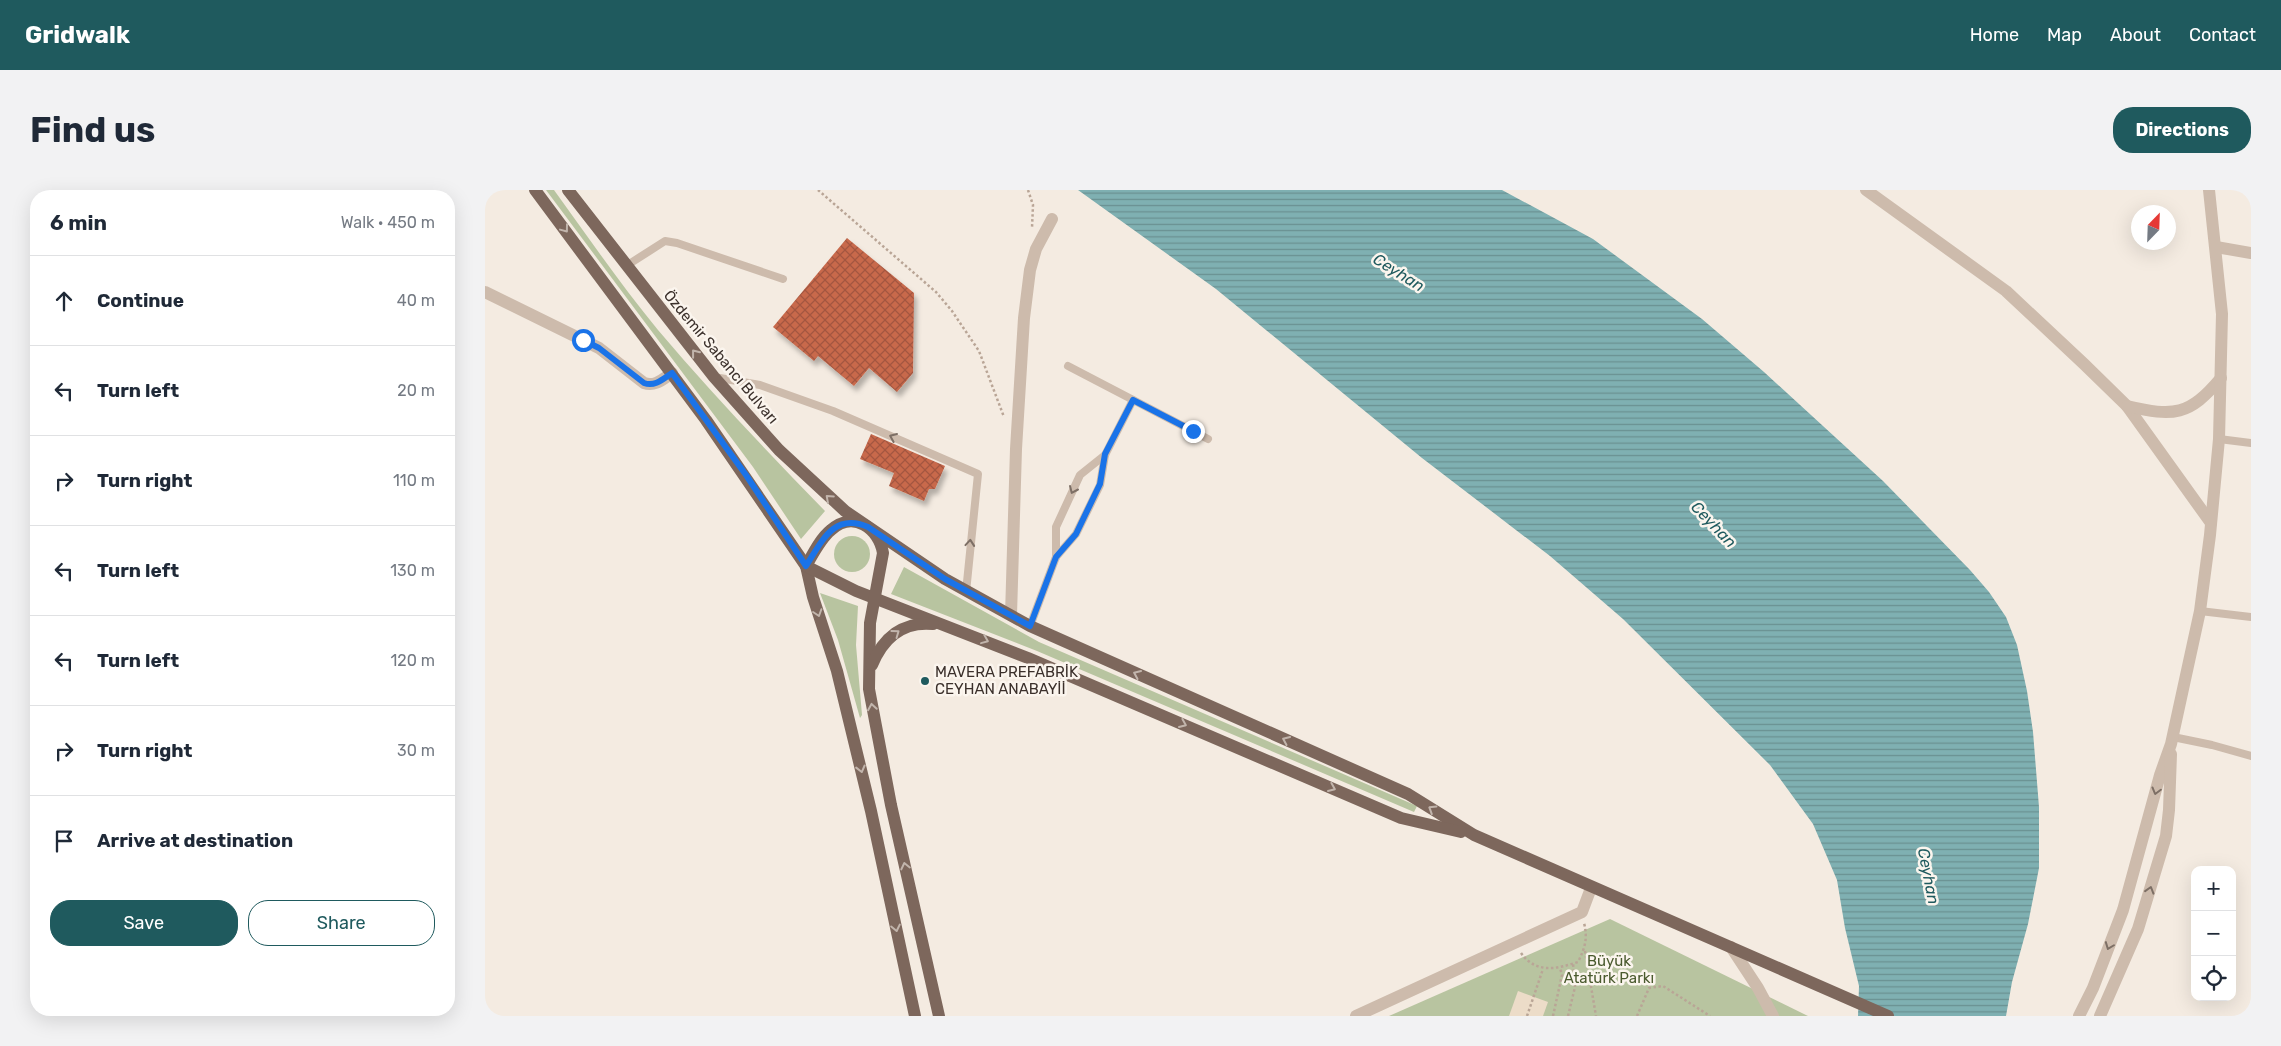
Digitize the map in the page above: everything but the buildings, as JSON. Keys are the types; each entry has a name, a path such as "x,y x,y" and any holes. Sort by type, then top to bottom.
{"main road":[{"path":"535,190 746,475 806,566 813,597 837,671 869,801 915,1016"},
{"name":"Özdemir Sabancı Bulvarı","path":"568,190 714,377 786,457 828,497 868,527 913,559 966,592 1030,626 1408,794 1474,835"},
{"path":"806,566 831,530 849,522 859,523 868,527 876,534 881,543 883,553 871,623 869,672 876,730 939,1016"},
{"path":"806,566 821,575 874,598 953,627 1401,818 1474,835 1591,888 1888,1016"},
{"path":"869,672 879,650 901,629 925,623 953,627"}],"street":[{"path":"1866,190 2006,291 2127,406 2211,523"},
{"path":"2079,1016 2123,910 2160,775 2172,741 2200,611 2219,439 2223,314 2209,190"},
{"path":"1011,615 1016,449 1024,318 1030,270 1036,249 1051,219"},
{"path":"2216,246 2251,253"},
{"path":"485,292 599,348 644,383 650,385 657,383 672,373"},
{"path":"2127,406 2157,413 2189,409 2208,394 2221,378"},
{"path":"2100,1016 2138,929 2166,836 2172,741"},
{"path":"1356,1016 1582,912 1591,888"},
{"path":"1731,947 1758,988 1773,1016"}],"lane":[{"path":"626,266 665,241 677,243 783,279"},
{"path":"1068,366 1208,439"},
{"path":"714,377 760,385 833,411 978,474 966,592"},
{"path":"1030,626 1056,557 1076,534 1100,484 1105,454 1133,400"},
{"path":"2219,439 2251,443"},
{"path":"1056,557 1056,528 1080,475 1105,454"},
{"path":"2200,611 2251,617"},
{"path":"2172,741 2212,745 2251,756"}],"path":[{"path":"818,190 936,292 952,311 979,351 1007,425"},
{"path":"1028,190 1033,205 1032,236 1036,249"},
{"path":"1582,912 1587,935 1585,949 1596,1016"},
{"path":"1518,942 1521,954 1531,963 1543,969 1560,968 1578,962 1585,949"},
{"path":"1568,1016 1575,987 1573,963"},
{"path":"1553,1016 1562,975 1560,968"},
{"path":"1527,1016 1543,969"},
{"path":"1637,1016 1649,988 1663,986 1710,1016"}],"green space":[{"path":"546,190 554,190 631,296 698,377 825,511 801,539 753,467"},
{"path":"852,536 865,541 870,554 865,567 852,572 839,567 834,554 839,541"},
{"path":"904,567 1039,642 1417,806 1414,812 1037,651 891,594"},
{"path":"820,593 858,606 856,645 862,715 860,718 838,640"},
{"name":"Büyük Atatürk Parkı","path":"1610,919 1808,1016 1389,1016"}],"shaded area":[{"path":"1518,991 1548,1002 1543,1016 1509,1016"}],"water":[{"name":"Ceyhan","path":"1078,190 1502,190 1593,239 1702,319 1764,372 1883,481 1970,570 1989,592 2006,617 2017,645 2027,691 2033,732 2039,807 2039,868 2028,924 2012,982 2006,1016 1858,1016 1859,986 1845,928 1837,880 1813,824 1770,765 1623,619 1550,556 1422,458 1216,289"}],"place":[{"name":"MAVERA PREFABRİK CEYHAN ANABAYİİ","path":"925,681"}],"route":[{"path":"583,340 599,348 644,383 650,385 657,383 672,373 746,475 806,566 831,530 839,524 859,523 868,527 913,559 966,592 1030,626 1056,557 1076,534 1100,484 1105,454 1133,400 1193,431"}]}
